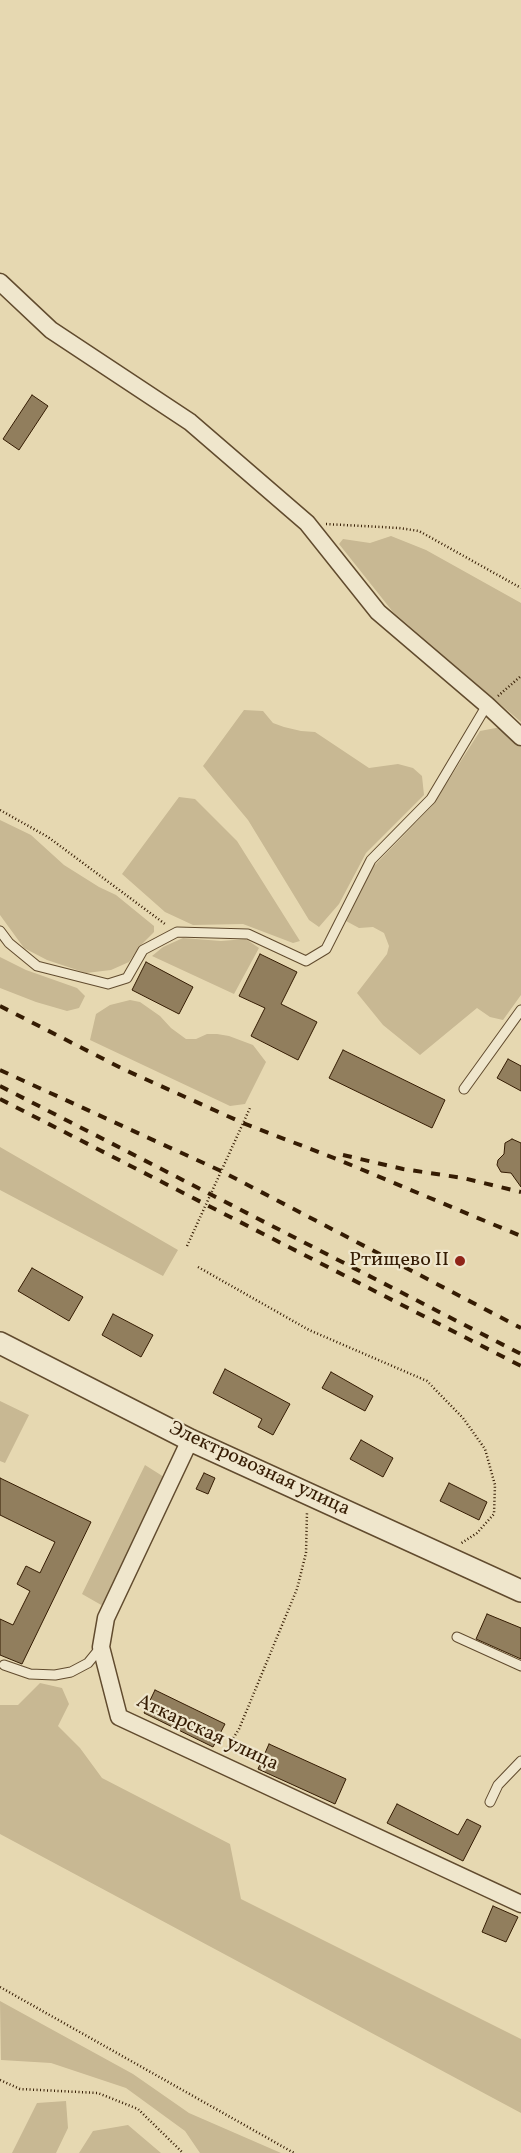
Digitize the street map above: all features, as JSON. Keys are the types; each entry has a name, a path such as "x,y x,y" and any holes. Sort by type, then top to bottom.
{"street":[{"path":"0,282 51,330 190,422 308,523 378,612 487,705 521,737"},
{"name":"Электровозная улица","path":"0,1343 190,1440 521,1591"},
{"name":"Аткарская улица","path":"190,1440 106,1618 101,1647 119,1717 521,1904"}],"lane":[{"path":"0,931 9,943 37,966 108,984 127,978 143,950 177,932 248,934 306,961 326,949 371,860 431,799 487,705"},
{"path":"464,1090 521,1010"},
{"path":"457,1637 521,1666"},
{"path":"4,1665 30,1674 55,1676 70,1672 88,1663 101,1647"},
{"path":"490,1802 498,1785 521,1761"}],"path":[{"path":"308,523 400,528 419,531 521,588"},
{"path":"487,705 521,676"},
{"path":"0,810 48,837 177,932"},
{"path":"187,1246 250,1108"},
{"path":"198,1267 309,1330 427,1381 463,1418 486,1449 495,1485 494,1514 477,1533 444,1556"},
{"path":"218,1763 239,1729 297,1589 306,1554 307,1493"},
{"path":"0,1987 294,2153"},
{"path":"0,2080 20,2089 98,2094 138,2109 183,2153"}],"shaded area":[{"path":"391,536 426,550 521,603 521,722 393,612 339,544 343,539 370,543"},
{"path":"244,710 263,711 273,723 301,731 315,732 369,768 398,764 413,768 422,776 424,795 366,853 339,904 319,927 309,920 248,820 203,766"},
{"path":"501,727 521,747 521,995 503,1020 490,1017 477,1008 420,1055 383,1025 357,993 387,954 389,946 384,933 373,927 359,928 346,921 372,868 432,806 480,731"},
{"path":"179,797 195,799 237,841 300,941 293,943 243,924 193,925 165,912 122,874"},
{"path":"0,820 31,835 64,865 99,887 116,895 154,926 154,932 139,947 129,962 111,970 86,973 47,960 24,948 0,915"},
{"path":"183,938 221,941 246,939 259,948 234,994 152,956 163,947"},
{"path":"0,957 26,970 77,988 85,996 79,1008 67,1011 36,1002 0,988"},
{"path":"130,1000 140,1002 160,1016 171,1028 186,1039 196,1039 207,1034 217,1034 229,1036 253,1045 266,1062 245,1104 230,1106 90,1040 96,1014 110,1005"},
{"path":"0,1147 178,1250 163,1276 0,1190"},
{"path":"0,1401 29,1415 5,1463 0,1461"},
{"path":"145,1465 164,1477 103,1606 82,1594"},
{"path":"40,1683 62,1688 69,1704 58,1726 80,1748 102,1778 230,1844 241,1899 521,2039 521,2113 0,1834 0,1705 18,1705"},
{"path":"0,2001 133,2074 189,2113 281,2153 200,2153 185,2131 126,2088 51,2063 1,2060"},
{"path":"66,2101 68,2128 56,2153 12,2153 37,2103"},
{"path":"128,2125 161,2153 79,2153 93,2131"}],"building":[{"path":"32,395 48,406 19,450 3,439"},
{"path":"260,954 297,972 281,1004 317,1022 298,1060 251,1036 265,1008 239,996"},
{"path":"146,962 193,987 179,1014 132,990"},
{"path":"343,1050 445,1100 432,1128 329,1078"},
{"path":"508,1059 521,1066 521,1091 497,1078"},
{"path":"512,1139 521,1143 521,1187 511,1173 501,1172 497,1165 498,1160 504,1154 505,1143"},
{"path":"32,1268 83,1297 69,1321 18,1291"},
{"path":"113,1314 153,1335 141,1357 102,1335"},
{"path":"225,1369 290,1404 273,1435 258,1427 262,1419 213,1393"},
{"path":"331,1372 373,1396 365,1411 322,1388"},
{"path":"361,1440 393,1458 383,1477 350,1459"},
{"path":"204,1473 215,1478 208,1494 196,1489"},
{"path":"0,1478 91,1522 22,1664 0,1655 0,1619 13,1625 30,1591 17,1584 26,1566 40,1573 55,1542 0,1515"},
{"path":"449,1483 487,1502 479,1520 440,1501"},
{"path":"487,1614 521,1628 521,1659 476,1639"},
{"path":"155,1690 225,1724 213,1747 144,1713"},
{"path":"269,1744 346,1779 335,1804 258,1769"},
{"path":"397,1804 458,1835 467,1819 481,1826 463,1861 387,1823"},
{"path":"493,1906 518,1917 506,1942 482,1932"}],"railway":[{"path":"0,1006 123,1069 243,1123 339,1160 521,1236"},
{"path":"0,1070 221,1171 521,1328"},
{"path":"0,1086 521,1354"},
{"path":"0,1099 521,1366"},
{"path":"343,1155 403,1169 463,1178 521,1192"}],"place":[{"name":"Ртищево II","path":"460,1261"}]}
